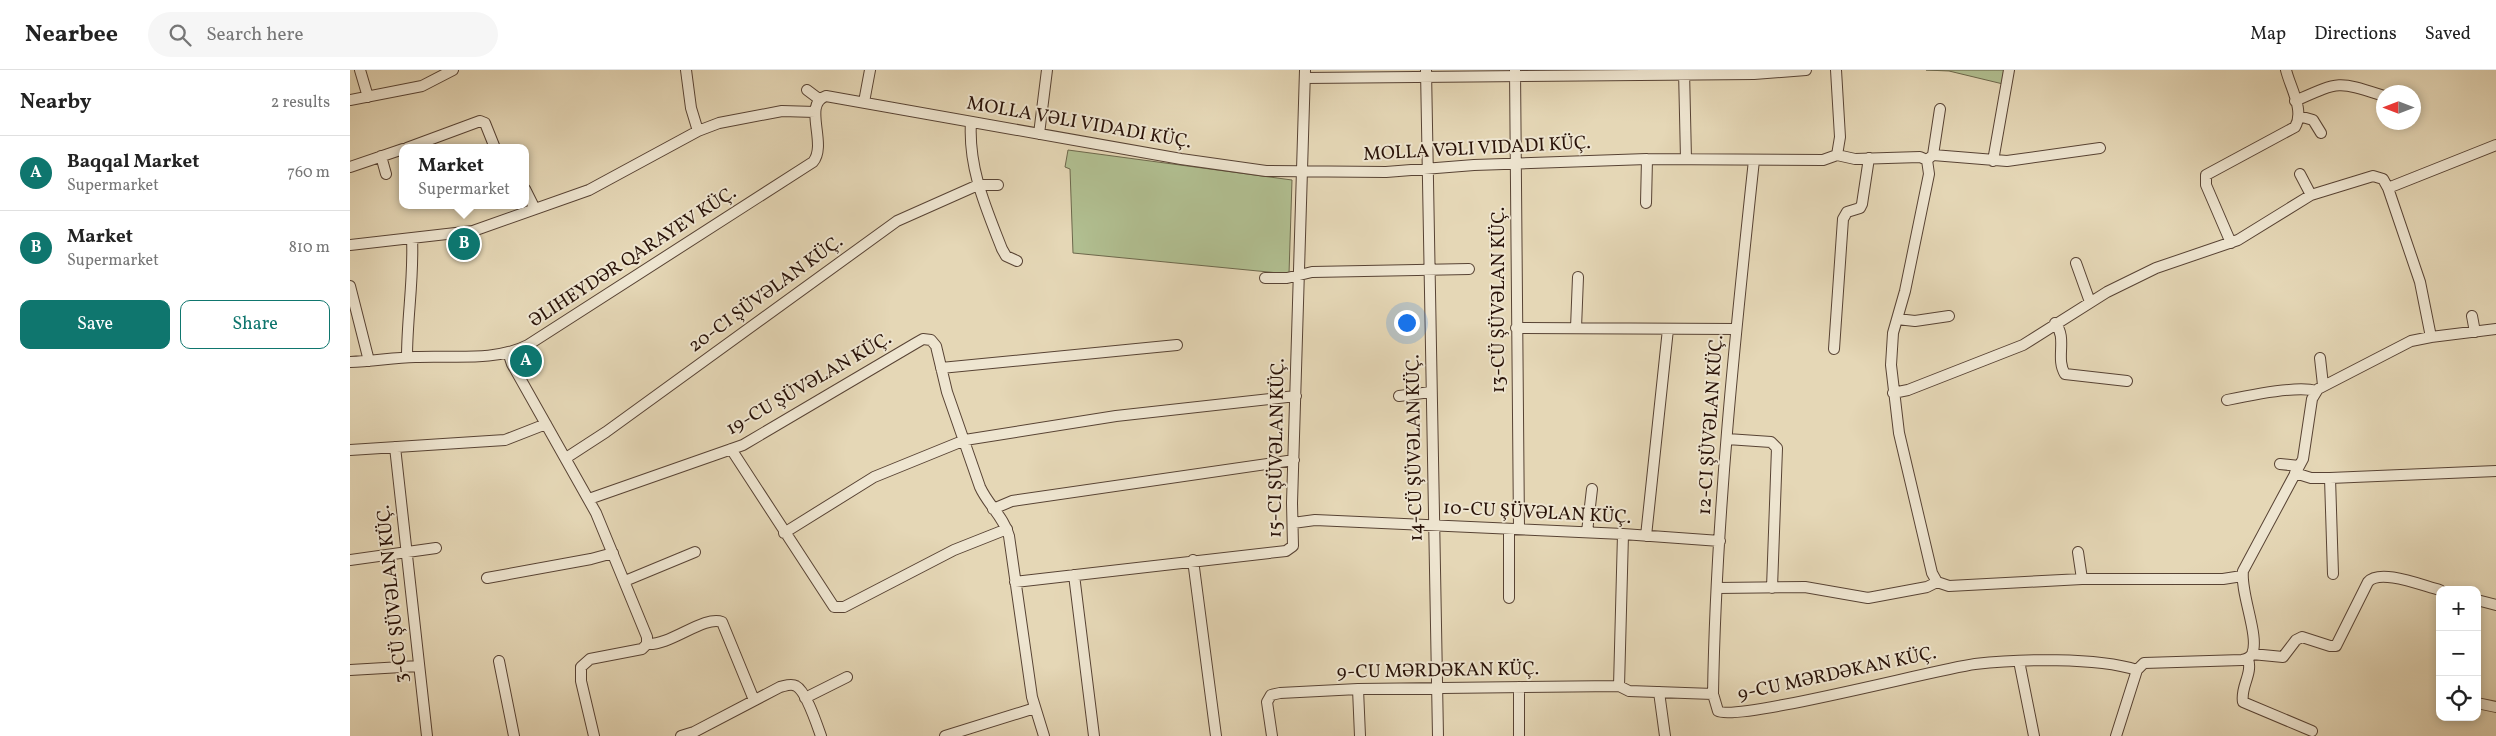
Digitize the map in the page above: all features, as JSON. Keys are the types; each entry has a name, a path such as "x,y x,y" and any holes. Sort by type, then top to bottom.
{"street":[{"path":"360,70 368,97"},
{"path":"350,100 422,86 453,70"},
{"path":"686,70 691,108 698,131"},
{"path":"864,102 870,70"},
{"path":"1039,134 1047,70"},
{"path":"1305,74 1768,73 1806,70"},
{"path":"1836,70 1840,137 1837,155"},
{"path":"1993,161 2009,70"},
{"path":"2231,243 2206,185 2206,175 2295,127 2299,116 2286,70"},
{"path":"1684,72 1686,159"},
{"name":"13-CÜ ŞÜVƏLAN KÜÇ.","path":"1509,598 1514,529 1516,328 1515,73"},
{"name":"15-CI ŞÜVƏLAN KÜÇ.","path":"1015,582 1291,549 1294,542 1298,275 1305,74"},
{"name":"14-CÜ ŞÜVƏLAN KÜÇ.","path":"1426,74 1438,736"},
{"path":"2295,100 2328,86 2343,83 2376,93"},
{"path":"350,245 472,231 611,180 698,131 749,116 788,111 815,112 820,99 807,90"},
{"name":"MOLLA VƏLI VIDADI KÜÇ.","path":"820,99 830,96 1239,168 1301,172 1386,172 1516,163 1647,159 1823,160 1837,155 1849,159 1920,157 1993,161 2020,160 2100,148"},
{"path":"1940,109 1930,158 1929,174 1890,354 1899,433 1932,573 1937,582 1949,586 2082,579 2223,579 2242,576"},
{"name":"ƏLIHEYDƏR QARAYEV KÜÇ.","path":"350,362 508,352 528,345 807,167 816,159 819,151 815,112"},
{"path":"2299,116 2313,120 2321,133"},
{"path":"419,144 480,121 485,123 493,144"},
{"path":"971,122 971,150 978,185 1002,249 1006,256 1017,261"},
{"path":"2388,188 2496,145"},
{"path":"350,167 399,150"},
{"path":"381,156 386,174"},
{"path":"1834,349 1843,219 1847,212 1860,208 1862,204 1869,158"},
{"path":"1646,203 1647,159"},
{"name":"12-CI ŞÜVƏLAN KÜÇ.","path":"1713,694 1727,439 1736,329 1754,160"},
{"path":"2300,174 2311,195"},
{"path":"1893,393 1908,390 2023,344 2090,302 2156,268 2231,243 2311,195 2373,176 2383,179 2388,188 2420,282 2430,337"},
{"name":"20-CI ŞÜVƏLAN KÜÇ.","path":"566,458 606,432 897,221 978,185 998,185"},
{"path":"529,197 535,209"},
{"path":"407,357 408,316 413,283 412,238"},
{"path":"2076,263 2090,302"},
{"path":"1266,278 1287,278 1312,272 1469,269"},
{"path":"1576,328 1578,277"},
{"path":"350,286 369,361"},
{"path":"1897,319 1915,321 1949,316"},
{"path":"2472,316 2475,332"},
{"path":"2055,323 2062,335 2062,369 2065,374 2127,381"},
{"path":"1516,328 1736,329"},
{"path":"1646,536 1668,329"},
{"path":"2227,400 2250,395 2319,388 2405,344 2430,337 2496,330"},
{"name":"19-CU ŞÜVƏLAN KÜÇ.","path":"589,499 743,444 923,339 934,342 947,392 980,487 1007,529 1035,708 1044,736"},
{"path":"941,368 1177,344"},
{"path":"508,352 589,499 613,553 645,634 647,644"},
{"path":"2312,731 2243,702 2242,693 2250,669 2253,641 2242,576 2249,557 2297,470 2304,453 2312,399 2319,388 2320,358"},
{"path":"1399,396 1432,392"},
{"path":"784,533 874,477 965,440 1116,416 1296,396"},
{"path":"350,450 505,440 546,424"},
{"path":"1727,439 1771,442 1777,448 1772,588"},
{"name":"3-CÜ ŞÜVƏLAN KÜÇ.","path":"395,448 427,736"},
{"path":"732,449 831,604 839,608 954,550 1007,529"},
{"path":"993,509 1012,501 1294,460"},
{"path":"2280,464 2297,470 2311,478 2496,472"},
{"path":"2330,478 2333,574"},
{"path":"1587,532 1592,489"},
{"name":"10-CU ŞÜVƏLAN KÜÇ.","path":"1293,523 1315,520 1587,532 1720,541"},
{"path":"1619,686 1624,534"},
{"path":"350,560 436,548"},
{"path":"624,582 695,552"},
{"path":"2078,552 2082,579"},
{"path":"487,578 591,559 613,553"},
{"path":"1193,560 1216,736"},
{"path":"1074,575 1094,736"},
{"path":"2116,736 2137,670 2149,662 2283,657 2296,640 2302,637 2336,646 2368,582 2375,576 2385,576 2436,589"},
{"path":"1718,588 1822,588 1868,598 1927,588 1937,582"},
{"path":"2481,601 2496,605"},
{"path":"594,736 580,681 580,667 590,659 642,649 647,644 663,643 712,621 722,622 754,700"},
{"path":"499,661 514,736"},
{"path":"2019,661 2034,736"},
{"name":"9-CU MƏRDƏKAN KÜÇ.","path":"1272,736 1267,702 1271,695 1358,689 1619,686 1629,691 1713,694 1718,711 1728,714 1782,706 1973,664 2019,661 2115,665 2137,670"},
{"path":"350,670 419,666"},
{"path":"805,698 847,677"},
{"path":"681,736 694,734 754,700 780,688 792,685 800,689 821,736"},
{"path":"1519,687 1519,736"},
{"path":"1358,689 1360,736"},
{"path":"1659,692 1665,736"},
{"path":"2481,704 2496,707"},
{"path":"945,736 1035,708"}],"green space":[{"path":"1926,70 2005,70 2003,84 1949,71"},
{"path":"1068,150 1292,180 1289,274 1073,253 1070,169 1065,167"}],"place":[{"name":"Market","path":"464,244"},
{"name":"Baqqal Market","path":"526,361"}]}
